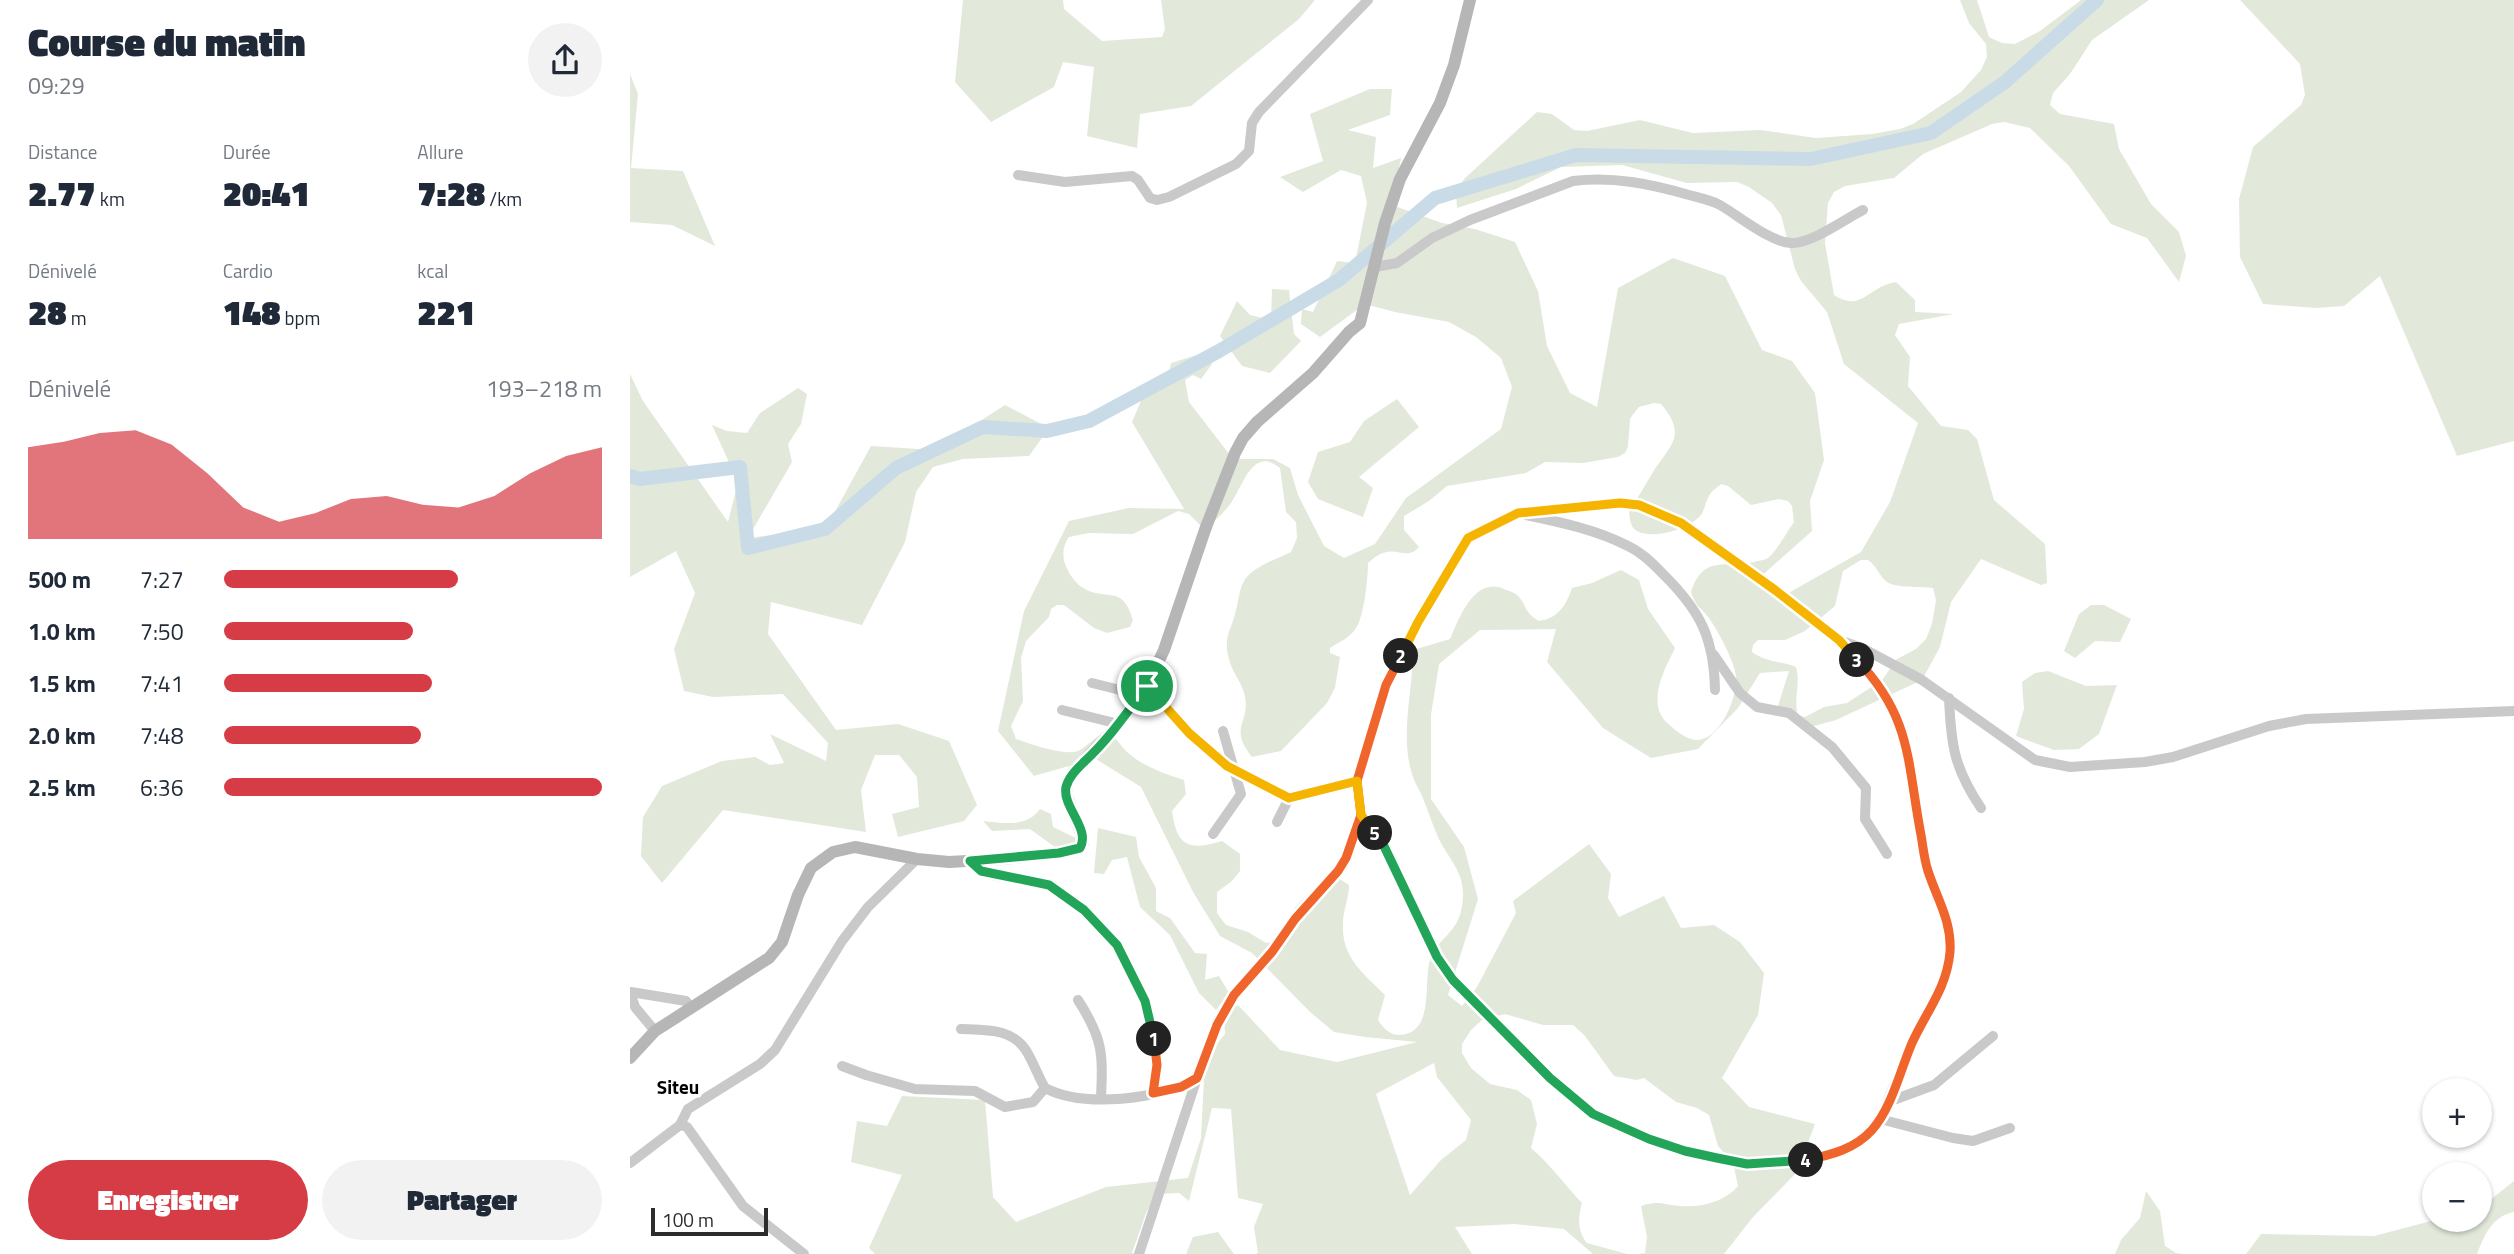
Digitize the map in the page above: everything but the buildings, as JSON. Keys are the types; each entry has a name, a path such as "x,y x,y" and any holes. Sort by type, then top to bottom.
{"street":[{"path":"1018,175 1065,183 1132,176 1138,180 1150,198 1157,200 1169,197 1236,164 1249,151 1252,123 1259,112 1368,0"},
{"path":"630,1058 655,1031 769,958 782,942 804,880 811,868 833,852 855,847 916,859 950,862 1059,853 1080,848 1083,843 1081,833 1066,794 1067,783 1073,772 1119,724 1143,691 1164,650 1235,453 1243,438 1257,422 1313,373 1360,323 1385,223 1400,179 1440,103 1454,65 1470,0"},
{"path":"1375,267 1397,263 1433,238 1470,220 1573,181 1632,182 1713,202 1779,241 1792,243 1805,241 1863,210"},
{"path":"1139,1254 1197,1078 1225,1009 1346,858 1361,815 1357,781 1386,685 1418,622 1468,538 1518,513 1620,503 1657,511 1681,523 1775,590 1839,640 1872,675 1898,716 1908,754 1927,870 1942,902 1949,932 1947,974 1913,1040 1880,1119 1859,1141 1828,1155 1807,1160 1747,1164 1685,1151 1649,1139 1593,1114 1550,1078 1453,980 1437,957 1383,844 1361,815"},
{"path":"1518,513 1591,531 1635,550 1684,595 1702,619 1712,652 1715,690"},
{"path":"1839,640 1881,658 1949,698 2035,760 2070,767 2145,762 2174,757 2269,726 2306,719 2514,711"},
{"path":"1712,652 1740,693 1757,707 1789,713 1832,747 1866,788 1866,819 1887,854"},
{"path":"1092,683 1143,691 1236,772 1289,798 1357,781"},
{"path":"1949,698 1957,765 1963,781 1981,808"},
{"path":"1062,710 1119,724"},
{"path":"1213,834 1241,794 1223,731"},
{"path":"1277,822 1289,798"},
{"path":"630,1163 680,1125 688,1109 760,1064 775,1050 842,941 868,908 916,859"},
{"path":"970,861 981,871 1049,885 1084,910 1117,945 1145,1001 1151,1025 1157,1065 1153,1093"},
{"path":"655,1031 635,1007 630,992 686,1001 690,1007"},
{"path":"1079,1000 1097,1032 1101,1049 1101,1098"},
{"path":"961,1029 994,1030 1006,1034 1026,1050 1045,1088 1070,1098 1153,1093 1181,1087 1197,1078"},
{"path":"1888,1102 1934,1085 1993,1036"},
{"path":"842,1066 915,1089 975,1091 1005,1107 1032,1102 1045,1088"},
{"path":"1880,1119 1973,1141 2010,1128"},
{"path":"680,1125 687,1127 743,1206 804,1254"}],"shaded area":[{"path":"963,0 1063,0 1064,9 1102,41 1162,37 1165,29 1161,0 1315,0 1299,19 1191,106 1140,114 1137,148 1087,136 1094,67 1063,62 1054,87 991,122 955,82"},
{"path":"1960,0 1977,0 1989,37 2002,43 2015,44 2040,31 2081,0 2149,0 2092,40 2070,74 2053,93 2050,105 2060,114 2114,124 2119,149 2151,204 2179,232 2186,256 2179,282 2147,238 2111,224 2069,166 2030,128 2004,122 1992,124 1923,154 1894,178 1845,186 1834,192 1828,203 1825,243 1834,295 1844,300 1859,300 1886,284 1896,282 1915,300 1915,312 1954,314 1899,324 1895,335 1910,357 1908,386 1941,426 1968,430 1977,439 1994,500 2045,544 2047,583 2041,585 1981,559 1951,602 1940,647 1922,680 1836,720 1803,729 1777,709 1789,671 1760,673 1738,708 1698,749 1651,758 1603,728 1547,662 1556,629 1480,630 1439,664 1431,715 1431,799 1464,847 1478,899 1448,995 1462,1006 1477,987 1516,913 1513,901 1589,844 1611,874 1608,898 1619,917 1664,896 1681,928 1714,925 1740,942 1764,973 1758,1015 1722,1078 1749,1107 1815,1124 1797,1172 1753,1217 1724,1254 1638,1254 1645,1253 1647,1237 1641,1206 1657,1203 1704,1205 1719,1200 1738,1186 1733,1163 1718,1146 1709,1115 1697,1108 1676,1102 1644,1078 1637,1080 1614,1076 1585,1036 1573,1025 1543,1025 1505,1014 1482,1020 1462,1044 1462,1053 1471,1068 1490,1084 1517,1090 1531,1100 1537,1124 1531,1148 1582,1203 1579,1224 1587,1243 1627,1254 1593,1254 1564,1229 1514,1224 1455,1227 1472,1254 1255,1254 1258,1253 1254,1227 1263,1204 1238,1198 1231,1109 1212,1108 1189,1201 1179,1193 1156,1194 1146,1213 1132,1253 1135,1254 875,1254 869,1248 902,1175 851,1162 857,1121 887,1126 902,1096 985,1100 993,1197 1016,1222 1106,1187 1188,1178 1201,1138 1205,1059 1225,1034 1224,1020 1231,1004 1239,1006 1280,1050 1337,1062 1417,1042 1334,1032 1310,1012 1252,953 1220,936 1193,892 1141,787 1091,756 1076,764 1034,776 998,731 1024,611 1069,521 1129,508 1184,509 1132,422 1144,394 1166,386 1171,363 1210,351 1212,364 1201,379 1193,375 1185,380 1189,402 1233,459 1273,459 1290,468 1298,495 1324,546 1344,558 1375,544 1406,498 1501,429 1512,387 1501,358 1476,337 1449,322 1365,304 1320,337 1301,324 1302,309 1313,312 1337,261 1355,263 1367,203 1361,176 1341,170 1303,192 1280,177 1323,161 1310,114 1370,89 1392,89 1390,115 1348,130 1376,137 1373,168 1401,158 1392,205 1442,223 1475,229 1515,242 1538,291 1547,346 1570,393 1597,407 1618,288 1673,258 1725,276 1762,350 1792,361 1815,393 1824,460 1810,501 1812,531 1759,578 1783,596 1861,552 1890,502 1918,423 1844,364 1827,312 1801,281 1795,269 1781,215 1772,203 1737,182 1687,183 1622,165 1561,167 1516,189 1457,208 1456,192 1464,179 1537,112 1552,114 1574,130 1587,131 1640,120 1693,133 1760,130 1816,138 1900,129 1913,124 1961,92 1981,70 1987,57 1986,44 1969,23","holes":["1661,404 1674,424 1675,432 1670,447 1629,511 1635,530 1661,534 1688,525 1702,514 1710,494 1721,484 1728,486 1751,505 1779,499 1788,501 1792,506 1794,522 1768,558 1710,567 1696,580 1691,592 1697,605 1717,631 1733,663 1736,685 1730,706 1719,726 1704,739 1686,737 1664,720 1659,710 1658,694 1661,678 1675,648 1648,609 1639,580 1621,570 1592,583 1572,588 1561,610 1552,617 1539,621 1514,593 1493,587 1484,589 1469,602 1450,639 1413,650 1407,730 1409,762 1438,837 1460,878 1463,894 1459,918 1432,954 1423,1018 1418,1027 1410,1033 1392,1034 1380,1023 1378,1020 1385,995 1355,964 1346,946 1343,918 1349,885 1335,876 1319,887 1294,909 1280,940 1266,943 1248,932 1226,925 1217,913 1217,892 1240,871 1240,854 1222,841 1201,846 1186,843 1181,839 1172,811 1186,794 1184,780 1140,761 1106,732 1082,749 1072,752 1047,749 1016,739 1011,726 1023,701 1021,658 1026,641 1049,617 1051,609 1064,605 1094,628 1107,633 1130,627 1133,620 1124,601 1089,591 1075,580 1065,564 1064,557 1064,547 1069,537 1089,533 1133,534 1178,511 1189,514 1204,529 1229,506 1256,464 1271,462 1280,468 1286,512 1296,522 1297,538 1291,552 1261,566 1245,580 1228,635 1227,647 1230,663 1245,697 1245,714 1241,726 1241,739 1245,747 1252,757 1281,751 1327,703 1335,688 1340,657 1330,653 1330,648 1351,634 1359,622 1365,597 1368,563 1385,552 1408,553 1419,547 1404,530 1404,516 1447,486 1526,473 1545,462 1583,463 1618,457 1625,453 1628,447 1630,419 1639,407","1861,560 1871,562 1884,580 1891,584 1933,588 1936,600 1926,639 1916,649 1897,659 1882,680 1847,703 1824,707 1805,717 1798,716 1796,667 1757,655 1752,652 1753,645 1758,640 1785,640 1805,631 1835,606 1843,571","1434,1063 1437,1077 1471,1120 1466,1140 1441,1160 1410,1195 1376,1094"]},
{"path":"2240,0 2514,0 2514,441 2457,456 2380,276 2344,306 2316,308 2263,304 2240,257 2239,199 2253,147 2301,105 2305,95 2300,64"},
{"path":"630,74 638,94 631,168 683,171 715,246 672,225 630,222"},
{"path":"1272,289 1289,290 1294,334 1301,341 1270,373 1242,366 1220,336 1237,301 1250,315 1271,320"},
{"path":"630,374 643,401 728,522 738,482 712,425 727,431 747,433 760,413 798,388 807,394 801,424 788,444 792,462 748,538 782,534 821,537 871,446 935,450 1005,405 1049,428 1029,456 963,459 933,467 916,492 905,542 862,625 771,602 768,634 836,730 898,724 949,741 977,805 964,821 898,837 892,814 919,807 917,777 899,755 875,755 861,790 866,832 723,810 662,883 641,856 643,817 662,786 722,761 755,757 770,765 784,763 770,734 826,761 828,743 783,694 713,697 684,691 674,649 695,593 676,551 630,577"},
{"path":"1397,399 1419,427 1359,477 1373,488 1363,517 1318,499 1308,482 1318,452 1350,442 1364,421"},
{"path":"2091,605 2104,605 2131,619 2120,642 2095,641 2075,658 2064,651 2079,614"},
{"path":"2048,671 2086,686 2117,685 2099,734 2079,749 2054,750 2016,736 2024,709 2022,682 2035,673"},
{"path":"1040,809 1051,814 1053,827 1078,839 1077,847 1059,850 1030,829 992,831 983,821 1021,822"},
{"path":"1098,828 1136,837 1139,857 1156,888 1156,911 1170,918 1195,953 1207,954 1205,980 1219,976 1229,993 1216,1010 1199,993 1170,935 1140,907 1127,857 1112,860 1104,874 1094,873"},
{"path":"2514,1181 2514,1212 2506,1214 2492,1225 2492,1198"},
{"path":"2146,1191 2160,1211 2165,1246 2183,1254 2115,1254 2121,1240 2140,1218"},
{"path":"2422,1223 2422,1232 2487,1232 2477,1254 2246,1254 2261,1234 2374,1236"},
{"path":"1218,1232 1234,1254 1186,1254 1193,1237"}],"waterway":[{"path":"630,476 640,479 740,467 748,548 825,529 896,468 983,427 1047,431 1089,421 1219,351 1339,280 1435,198 1576,155 1811,159 1931,133 2005,82 2097,0"}],"district":[{"name":"Siteu","path":"678,1087"}],"route":[{"path":"1147,686 1105,742 1073,772 1067,783 1066,794 1081,833 1083,843 1080,848 1059,853 970,861 981,871 1049,885 1084,910 1117,945 1145,1001 1151,1025 1157,1065 1153,1093 1181,1087 1197,1078 1217,1025 1234,995 1272,952 1295,919 1338,871 1346,858 1361,815 1357,781 1386,685 1418,622 1468,538 1518,513 1620,503 1639,505 1681,523 1839,640 1872,675 1898,716 1908,754 1927,870 1947,919 1950,949 1947,974 1938,996 1913,1040 1880,1119 1859,1141 1844,1150 1807,1160 1747,1164 1685,1151 1649,1139 1593,1114 1550,1078 1453,980 1437,957 1383,844 1361,815 1357,781 1289,798 1227,766 1189,733 1147,686"}]}
